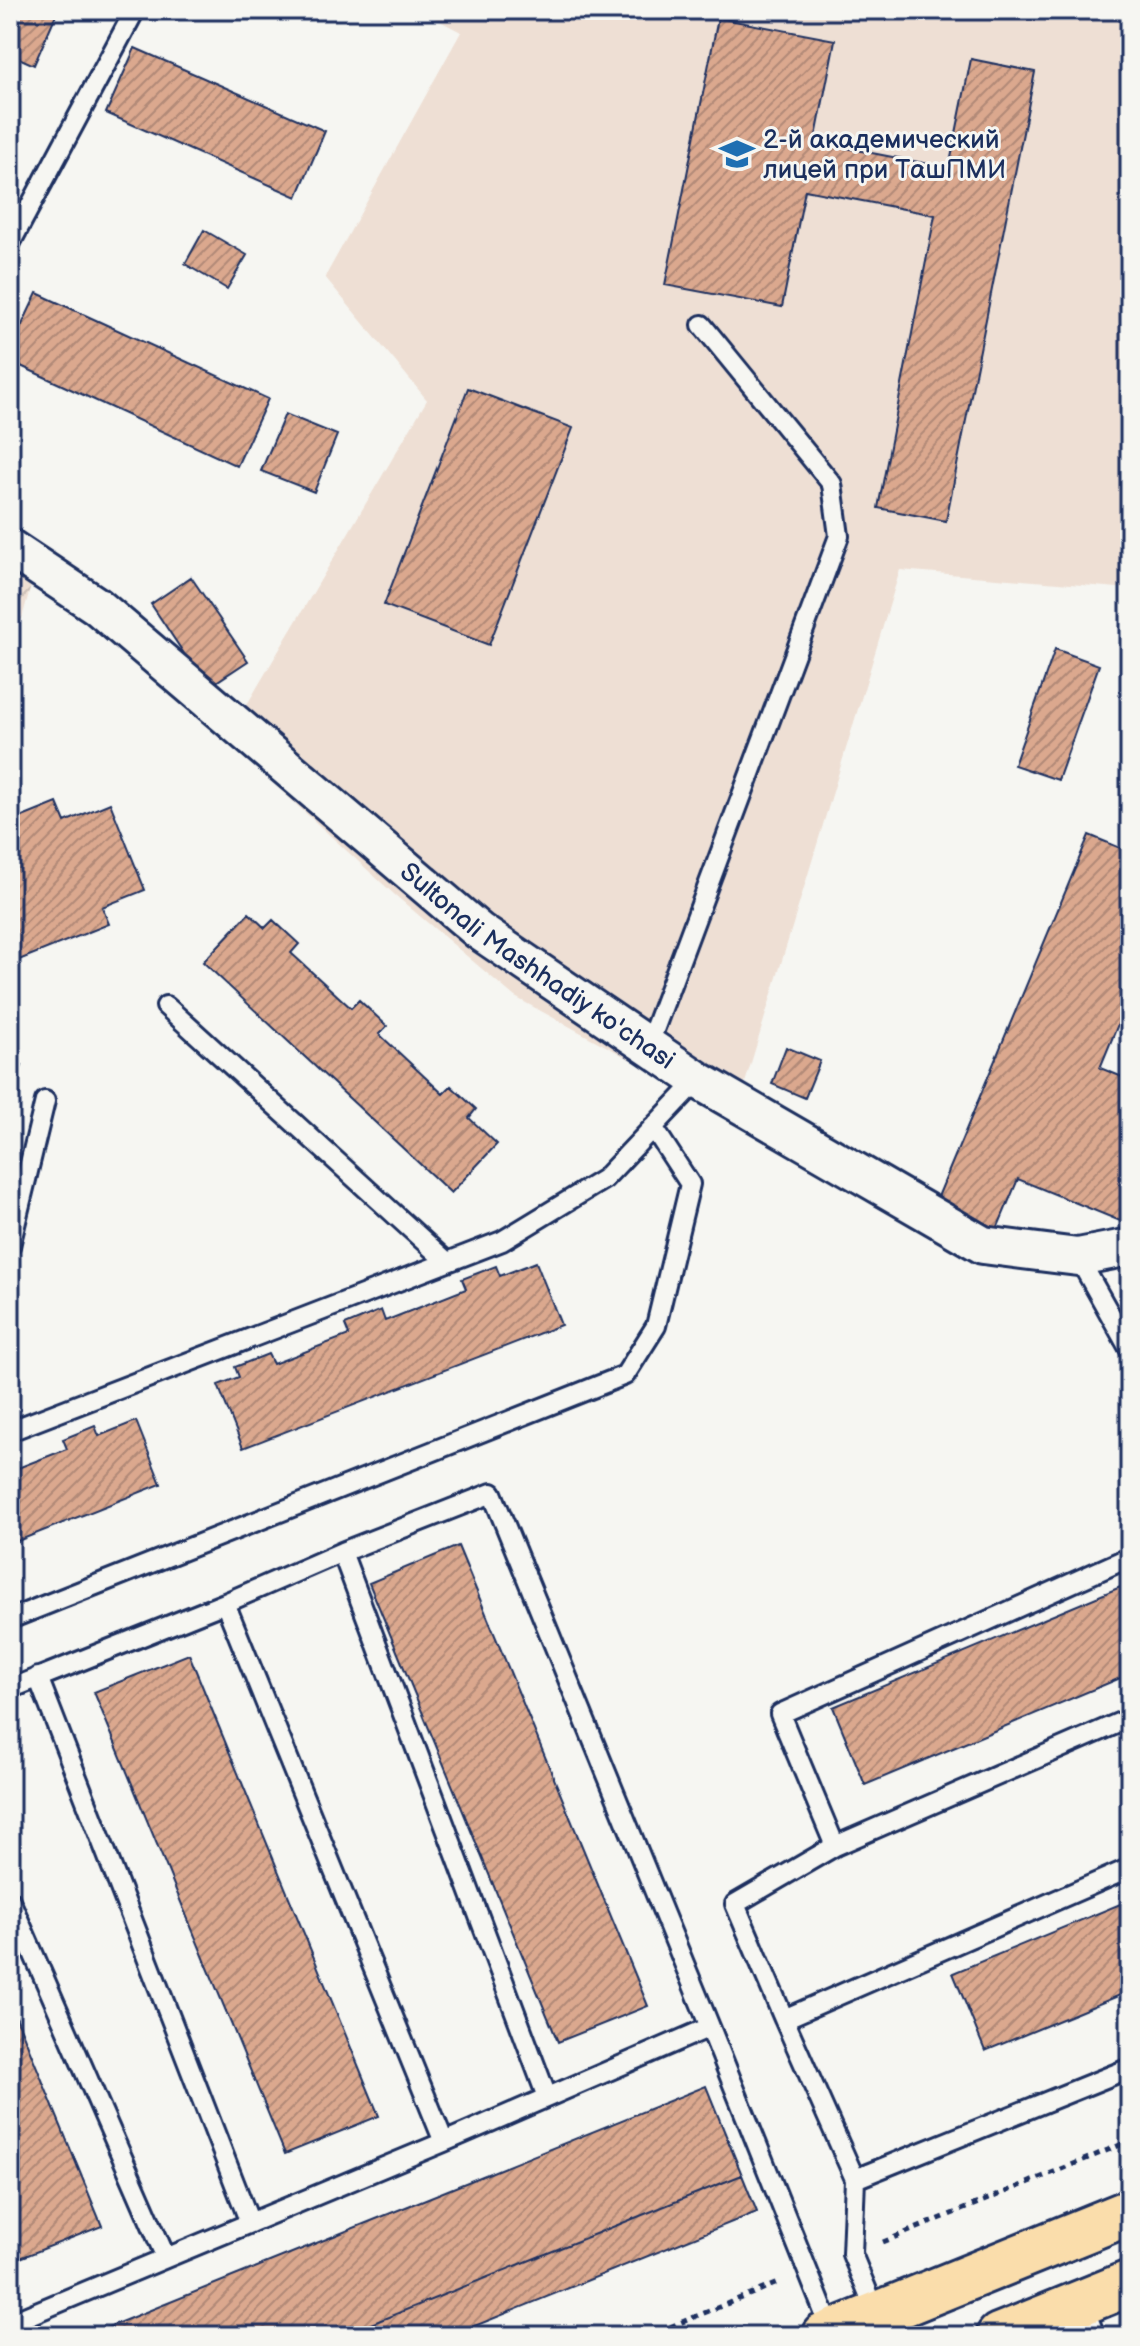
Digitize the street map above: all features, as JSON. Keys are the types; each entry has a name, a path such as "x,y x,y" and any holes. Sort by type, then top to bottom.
{"main road":[{"path":"828,2334 1130,2212"},
{"path":"999,2336 1088,2319 1130,2283"}],"street":[{"name":"Sultonali Mashhadiy ko'chasi","path":"10,548 97,606 479,931 698,1080 983,1245 1078,1257 1130,1247"}],"lane":[{"path":"10,244 135,10"},
{"path":"648,1046 839,536 832,484 702,325"},
{"path":"166,1006 447,1262"},
{"path":"10,1431 502,1241 604,1179 698,1080"},
{"path":"10,1246 45,1101"},
{"path":"10,1619 625,1375 656,1326 690,1184 653,1127"},
{"path":"1078,1257 1130,1350"},
{"path":"10,1689 492,1493 808,2270 828,2334"},
{"path":"342,1552 547,2097"},
{"path":"835,1846 780,1714 1130,1557"},
{"path":"225,1603 444,2142"},
{"path":"38,1677 250,2223"},
{"path":"878,2315 852,2254 855,2179 735,1904 835,1846 1130,1718"},
{"path":"784,2019 1130,1868"},
{"path":"10,1900 166,2258"},
{"path":"10,2323 710,2027"},
{"path":"855,2179 1130,2068"}],"path":[{"path":"852,2254 1130,2141"},
{"path":"648,2336 808,2270"}],"shaded area":[{"path":"419,10 1130,10 1130,589 900,570 735,1116 515,997 395,895 226,740 427,400 325,277 461,32"},
{"path":"10,575 32,582 10,661"}],"building":[{"path":"10,10 58,10 34,65 10,54"},
{"path":"718,18 835,40 815,142 949,168 971,59 1035,72 946,521 878,508 935,215 805,190 782,307 665,285"},
{"path":"135,48 325,131 297,197 106,113"},
{"path":"204,230 247,255 227,289 185,264"},
{"path":"37,293 268,399 237,466 10,361 10,350"},
{"path":"468,388 573,428 489,645 384,605"},
{"path":"285,414 337,435 314,492 261,471"},
{"path":"191,577 248,661 207,688 151,604"},
{"path":"1055,649 1099,665 1058,780 1014,765"},
{"path":"57,803 65,822 110,803 145,890 102,907 109,924 14,962 10,952 10,822"},
{"path":"1089,835 1130,852 1130,995 1100,1068 1130,1080 1130,1225 1018,1179 997,1229 935,1204"},
{"path":"249,913 265,928 273,920 299,944 291,953 351,1008 359,1000 387,1026 379,1034 443,1094 451,1086 476,1109 469,1118 497,1144 451,1193 203,962"},
{"path":"786,1047 820,1061 805,1098 772,1084"},
{"path":"10,1062 22,1065 10,1112"},
{"path":"536,1262 561,1325 243,1448 218,1385 239,1377 235,1367 268,1354 273,1364 349,1335 345,1325 381,1310 385,1321 466,1289 462,1279 496,1266 500,1276"},
{"path":"136,1421 161,1484 10,1544 10,1471 67,1449 63,1439 95,1426 99,1436"},
{"path":"458,1546 648,2006 558,2042 369,1583"},
{"path":"1130,1583 1130,1674 865,1785 833,1707"},
{"path":"189,1654 379,2116 285,2154 94,1692"},
{"path":"1130,1900 1130,1991 985,2051 953,1973"},
{"path":"10,2002 102,2226 10,2262"},
{"path":"706,2086 742,2175 341,2336 86,2336"},
{"path":"742,2175 757,2212 450,2336 341,2336"}],"place":[{"name":"2-й академический лицей при ТашПМИ","path":"737,154"}]}
